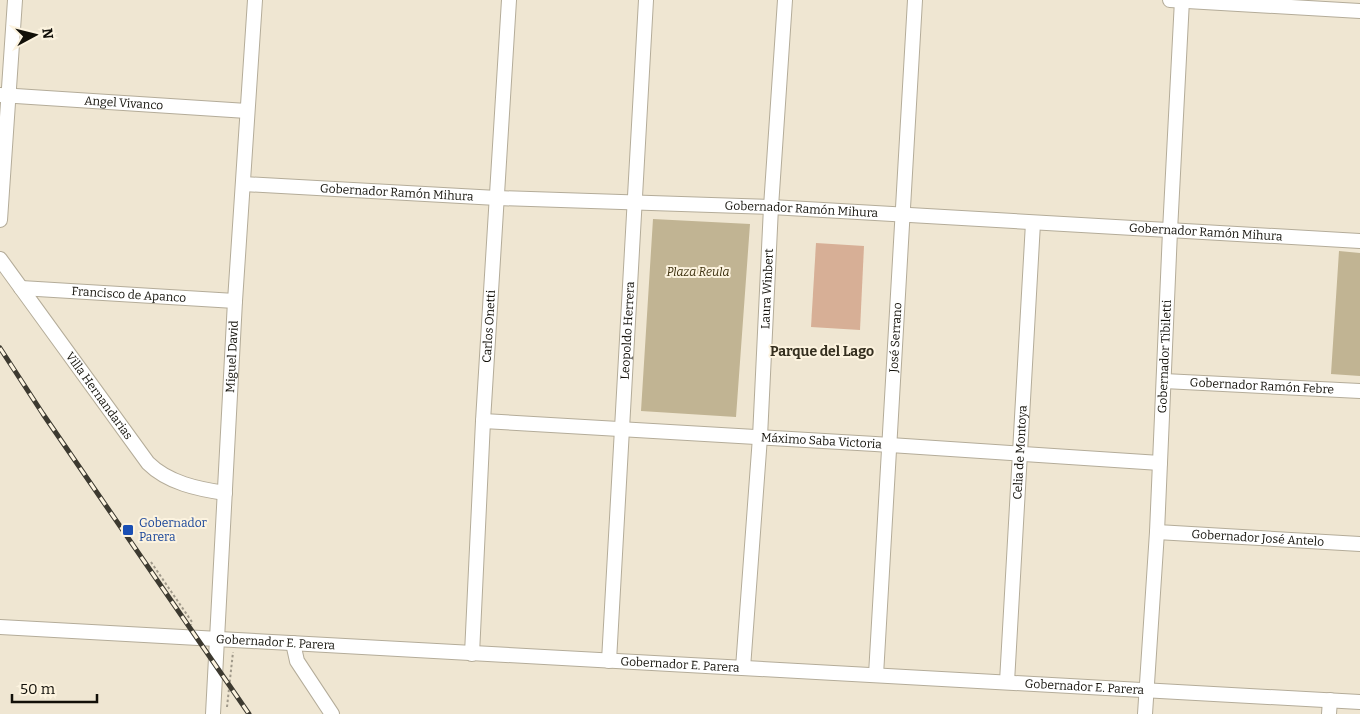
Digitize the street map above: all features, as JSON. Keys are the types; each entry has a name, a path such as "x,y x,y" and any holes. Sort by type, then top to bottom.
{"street":[{"path":"0,220 4,96 15,0"},
{"name":"Miguel David","path":"213,714 235,300 255,0"},
{"name":"Carlos Onetti","path":"472,654 509,0"},
{"name":"Leopoldo Herrera","path":"609,661 646,0"},
{"name":"Laura Winbert","path":"743,668 760,437 771,207 785,0"},
{"name":"José Serrano","path":"876,676 915,0"},
{"path":"1178,0 1360,11"},
{"name":"Gobernador Tibiletti","path":"1145,714 1157,532 1164,381 1178,0"},
{"name":"Angel Vivanco","path":"4,96 247,111"},
{"name":"Gobernador Ramón Mihura","path":"243,184 497,198 771,207 1360,241"},
{"name":"Celia de Montoya","path":"1007,682 1033,223"},
{"name":"Villa Hernandarias","path":"0,259 148,463 165,476 199,490 225,493"},
{"name":"Francisco de Apanco","path":"21,288 235,300"},
{"name":"Gobernador Ramón Febre","path":"1164,381 1360,392"},
{"name":"Máximo Saba Victoria","path":"484,421 1160,463"},
{"name":"Gobernador José Antelo","path":"1157,532 1360,544"},
{"name":"Gobernador E. Parera","path":"0,627 876,676 1146,689 1330,707 1360,702"},
{"path":"293,643 297,662 332,714"}],"path":[{"path":"151,562 192,622 189,637"},
{"path":"226,714 232,653 236,647 236,640"}],"green space":[{"name":"Plaza Reula","path":"653,219 750,224 736,417 641,411"},
{"path":"1339,251 1360,253 1360,376 1331,374"}],"building":[{"path":"816,243 864,246 860,330 811,327"}],"railway":[{"path":"0,348 43,414 249,714"}],"place":[{"name":"Gobernador Parera","path":"128,530"}],"district":[{"name":"Parque del Lago","path":"822,351"}]}
